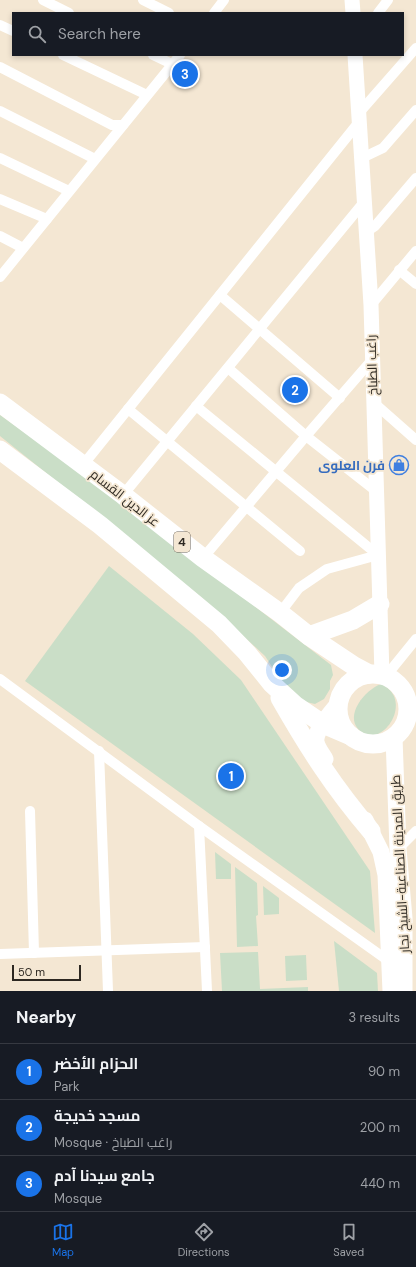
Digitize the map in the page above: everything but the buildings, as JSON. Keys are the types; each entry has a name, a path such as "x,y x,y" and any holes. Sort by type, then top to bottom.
{"highway":[{"name":"عز الدين القسام","path":"0,403 123,495 203,558 280,613 309,636 354,666 379,675"},
{"path":"1,454 100,525 219,624 247,653 272,684 317,761 371,831"},
{"path":"309,636 353,620 380,604"},
{"path":"272,684 296,705 323,724 368,744 382,743 405,729 411,700 397,683 379,675 360,676 346,687 338,704 338,713 340,721 351,736"}],"main road":[{"path":"352,0 353,12"},
{"name":"راغب الطباخ","path":"355,56 362,158 374,402 380,604 379,675"},
{"path":"338,704 316,736 317,747 371,831 381,852 386,875 391,991"},
{"name":"طريق المدينة الصناعية-الشيخ نجار","path":"404,991 404,918 398,849 405,729"}],"street":[{"path":"43,0 67,12"},
{"path":"215,12 224,0"},
{"path":"379,12 388,0"},
{"path":"146,1 167,12"},
{"path":"0,25 12,31"},
{"path":"83,465 359,117 416,48"},
{"path":"65,56 147,95"},
{"path":"155,56 172,64"},
{"path":"0,277 179,56"},
{"path":"0,67 112,125 123,125"},
{"path":"362,158 383,148 416,110"},
{"path":"0,111 95,160"},
{"path":"0,158 70,191"},
{"path":"366,232 375,226 416,178"},
{"path":"0,199 47,219"},
{"path":"123,495 364,202"},
{"path":"0,236 23,248"},
{"path":"370,305 416,251"},
{"path":"399,270 416,284"},
{"path":"220,294 340,398"},
{"path":"203,558 371,361"},
{"path":"228,368 306,436 376,491"},
{"path":"374,402 416,440"},
{"path":"196,406 378,555"},
{"path":"128,409 300,551"},
{"path":"280,613 299,588 326,569 378,555"},
{"path":"379,675 416,639"},
{"path":"0,679 199,826 390,962"},
{"path":"99,751 108,991"},
{"path":"30,811 34,953"},
{"path":"199,826 207,991"},
{"path":"398,849 416,831"},
{"path":"0,954 205,947"}],"green space":[{"path":"0,415 79,471 331,665 333,675 330,681 330,689 324,699 315,704 293,699 265,656 202,598 0,436"},
{"path":"109,566 193,634 241,680 370,871 375,933 25,681"},
{"path":"381,684 391,691 395,701 395,711 391,721 385,729 377,734 368,735 359,730 355,724 355,710 363,697"},
{"path":"215,852 231,864 231,879 216,879"},
{"path":"235,867 257,883 258,915 256,916 258,946 237,947"},
{"path":"263,886 279,898 279,914 264,915"},
{"path":"334,941 377,973 378,991 339,991"},
{"path":"258,952 260,989 308,987 308,991 222,991 220,953"},
{"path":"306,955 307,980 286,981 285,956"}],"place":[{"name":"جامع سيدنا آدم","path":"185,74"},
{"name":"مسجد خديجة","path":"295,390"},
{"name":"فرن العلوى","path":"399,465"},
{"name":"الحزام الأخضر","path":"231,776"}]}
